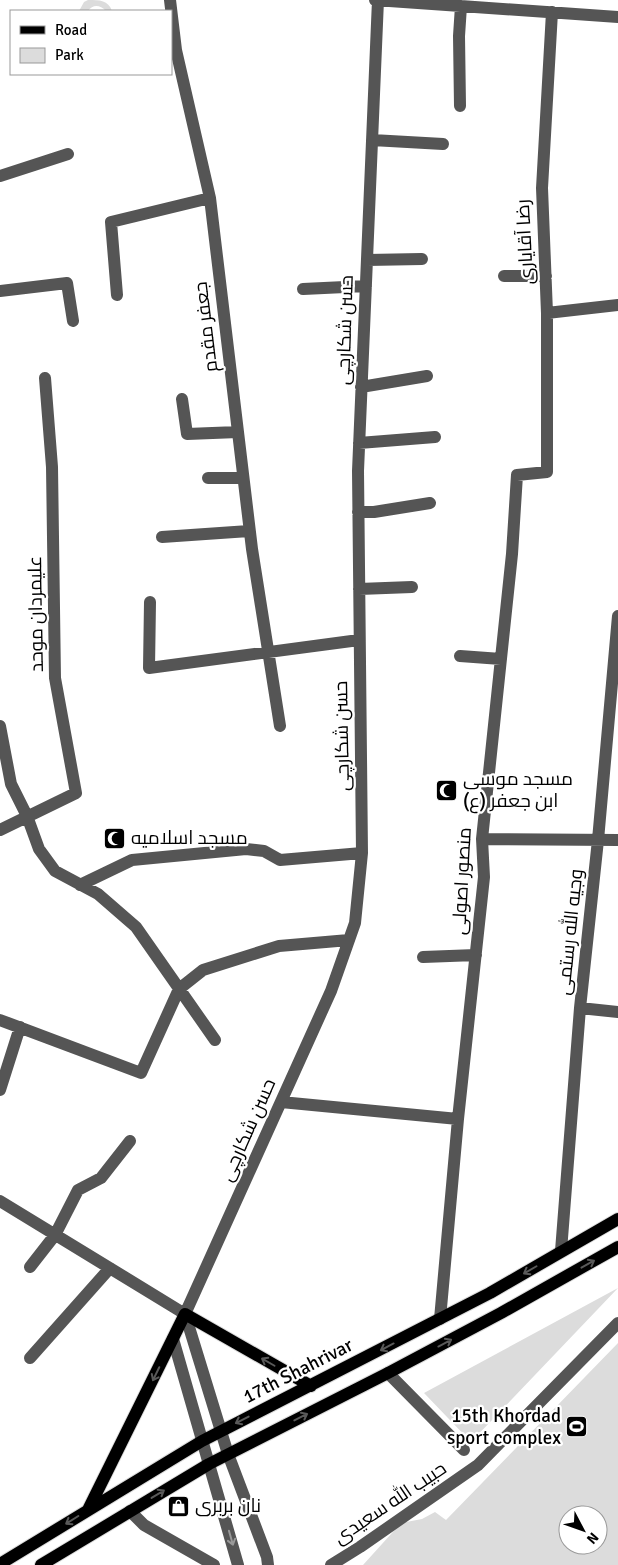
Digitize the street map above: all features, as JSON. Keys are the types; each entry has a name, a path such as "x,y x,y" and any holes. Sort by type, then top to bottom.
{"main road":[{"name":"17th Shahrivar","path":"0,1564 202,1441 490,1293 618,1219"},
{"path":"42,1565 209,1464 388,1373 501,1313 618,1247"},
{"path":"88,1510 185,1314 311,1386"}],"street":[{"path":"377,0 618,16"},
{"name":"حسن شکارچی","path":"185,1314 331,991 355,923 362,853 358,512 359,443 377,0"},
{"path":"460,106 459,36 461,6"},
{"name":"رضا آقایاری","path":"516,475 547,472 547,313 542,188 552,12"},
{"name":"جعفر مقدم","path":"172,17 176,50 210,198 250,531 280,726"},
{"path":"372,140 442,144"},
{"path":"0,176 68,154"},
{"path":"117,295 111,222 210,198"},
{"path":"367,260 422,259"},
{"path":"504,276 546,276"},
{"path":"0,291 67,283 73,321"},
{"path":"303,289 366,286"},
{"path":"547,313 618,305"},
{"path":"361,387 426,376"},
{"name":"علیمردان موحد","path":"27,816 76,794 55,678 52,467 45,378"},
{"path":"182,399 187,434 238,432"},
{"path":"359,443 435,437"},
{"name":"منصور اصولی","path":"440,1319 458,1119 484,877 482,839 512,554 516,475"},
{"path":"208,478 243,478"},
{"path":"358,512 374,512 430,503"},
{"path":"162,537 250,531"},
{"path":"359,589 412,587"},
{"path":"150,602 149,668 359,640"},
{"name":"وجیه الله رستمی","path":"561,1252 580,1008 598,840 618,616"},
{"path":"460,656 501,659"},
{"path":"0,726 3,760 39,850 55,871 98,894 136,927 215,1040"},
{"path":"0,830 27,816"},
{"path":"482,839 618,840"},
{"path":"80,884 132,860 246,849 264,851 280,860 362,853"},
{"path":"0,1020 141,1073 179,989 203,970 279,946 348,940"},
{"path":"423,957 476,955"},
{"path":"580,1008 618,1012"},
{"path":"0,1090 20,1027"},
{"path":"281,1102 458,1119"},
{"path":"30,1267 55,1235 78,1190 101,1178 130,1141"},
{"path":"0,1202 185,1314 228,1454 267,1557 268,1565"},
{"path":"30,1358 110,1268"},
{"name":"حبیب الله سعیدی","path":"331,1565 478,1465 618,1323"},
{"path":"173,1339 238,1565"},
{"path":"388,1373 464,1450"},
{"path":"130,1511 144,1525 214,1565"}],"green space":[{"path":"88,0 103,1 112,10 105,10 97,6 89,10 80,10 84,2"},
{"path":"618,1288 471,1442 424,1393"},
{"name":"15th Khordad sport complex","path":"618,1343 618,1565 363,1565 401,1523 422,1519 435,1512 446,1520"}],"place":[{"name":"مسجد موسی ابن جعفر (ع)","path":"447,790"},
{"name":"مسجد اسلامیه","path":"115,838"},
{"name":"15th Khordad sport complex","path":"577,1427"},
{"name":"نان بربری","path":"179,1506"}]}
